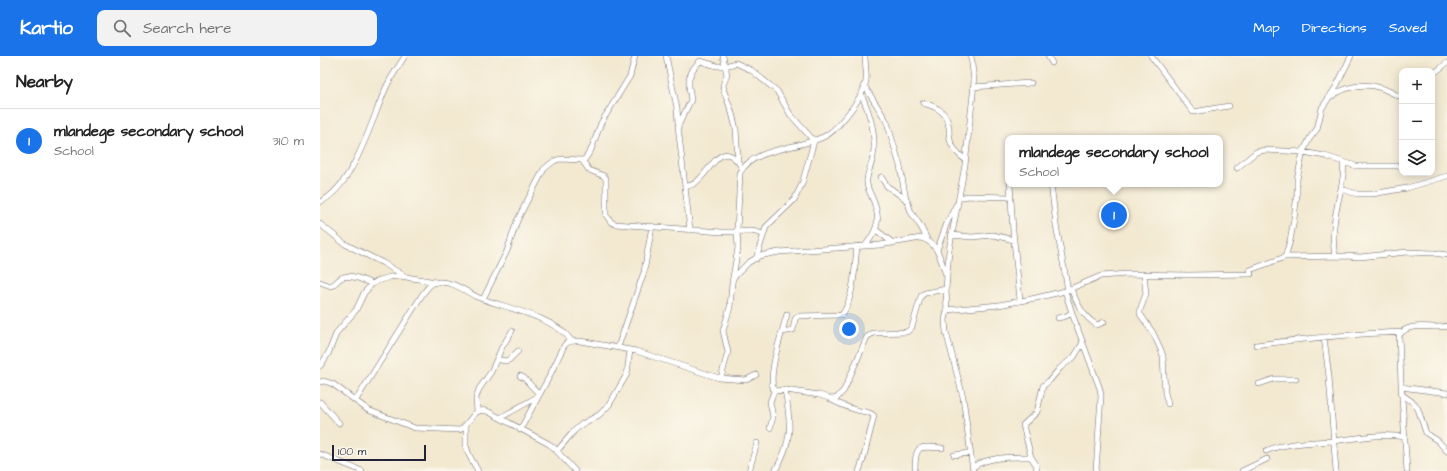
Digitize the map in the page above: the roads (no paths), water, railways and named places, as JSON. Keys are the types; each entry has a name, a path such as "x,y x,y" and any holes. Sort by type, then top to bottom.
{"street":[{"path":"320,202 333,193 357,156 369,133 385,89 405,56"},
{"path":"483,299 507,251 517,221 544,169 554,161 560,159 585,159 591,150 601,123 630,76 635,56"},
{"path":"666,56 677,108 690,230"},
{"path":"723,56 726,75 723,84 736,128 738,161"},
{"path":"721,378 728,352 723,331 730,307 738,248 737,231 739,179 742,168 769,152 814,141 835,129 853,107 861,94 866,80 864,56"},
{"path":"971,56 973,87 966,160 952,235 947,278 946,332 963,397 973,469 983,461 1008,457 1031,457"},
{"path":"1048,56 1052,63"},
{"path":"1151,56 1193,112 1229,106"},
{"path":"1285,257 1294,219 1297,178 1303,152 1317,128 1322,108 1336,87 1351,56"},
{"path":"678,126 691,100 688,87 693,69 702,61 717,66 725,66 736,63 750,70 774,89 790,114 807,131 814,141"},
{"path":"1435,73 1447,63"},
{"path":"973,87 1031,83"},
{"path":"864,85 887,122 900,166 906,200 911,212 927,239 937,250 947,278"},
{"path":"1326,101 1342,90 1370,86 1380,87 1399,96"},
{"path":"861,94 866,104 874,131 875,143 873,158 866,181 877,213 876,230 865,246"},
{"path":"923,104 937,107 944,113 947,119 951,144 966,160"},
{"path":"756,259 766,227 794,200 806,170 814,141"},
{"path":"1237,168 1256,152 1265,150 1303,152 1325,156 1356,166 1399,166"},
{"path":"685,186 690,186 695,183 703,176 714,160 720,156 728,154 738,161 742,168"},
{"path":"582,160 589,170 604,176 606,179 606,215 611,222 615,224 690,230 752,232 763,234"},
{"path":"1336,256 1333,238 1335,214 1344,167 1343,162"},
{"path":"1341,189 1357,194 1372,194 1407,188 1447,176"},
{"path":"881,177 887,186 906,200"},
{"path":"1010,187 1020,300"},
{"path":"1051,187 1056,225 1072,313 1101,396 1096,471"},
{"path":"937,250 959,199 968,196 1010,197"},
{"path":"320,224 346,244 406,276"},
{"path":"618,347 644,272 652,226"},
{"path":"876,230 892,243"},
{"path":"952,235 972,237 993,235 1014,240"},
{"path":"733,278 748,263 759,256 779,252 865,246 921,238 927,239"},
{"path":"782,332 793,330 795,319 798,316 842,314 849,298 854,276 857,246"},
{"path":"947,310 999,305 1068,290 1101,276 1189,275 1251,272 1285,257 1360,257 1407,252 1447,255"},
{"path":"1144,275 1146,294 1140,314 1162,350 1165,393 1168,404"},
{"path":"320,282 327,286 331,286 341,278 347,276 357,277 372,284"},
{"path":"320,366 328,354 337,332 356,310 367,288 377,281 390,277 406,276 436,282 447,282 456,285 483,299 539,319 561,330 571,340"},
{"path":"356,400 422,295 428,287 436,282"},
{"path":"829,398 837,398 844,390 864,343 870,334 907,332 912,327 921,296 925,293 946,289"},
{"path":"1068,290 1079,308 1086,316 1097,325 1104,322"},
{"path":"1058,318 1072,313"},
{"path":"770,428 773,416 770,402 774,391 771,384 772,376 787,314"},
{"path":"1256,345 1324,337 1402,332 1417,326 1447,326"},
{"path":"320,382 324,381 333,384 368,410 415,428 460,430 477,411 476,398 478,389 491,372 502,347 512,330"},
{"path":"1402,332 1398,340 1407,471"},
{"path":"1324,337 1329,377 1336,471"},
{"path":"520,430 564,346 571,340 630,350 721,378 746,380 756,376"},
{"path":"1036,471 1037,466 1031,457 1023,425 1037,412 1043,386 1060,368 1074,357 1082,344"},
{"path":"557,451 582,424 600,415 609,405 627,374 630,350"},
{"path":"497,359 509,360 518,351"},
{"path":"520,376 524,378 539,395"},
{"path":"1259,384 1274,380 1296,379"},
{"path":"1401,387 1447,393"},
{"path":"774,391 785,390 819,395 829,398 839,404 872,414 874,416 859,471"},
{"path":"775,471 784,452 790,425 785,390"},
{"path":"1401,394 1414,403 1418,409 1426,433 1438,441 1447,451"},
{"path":"500,418 539,395"},
{"path":"320,402 339,423"},
{"path":"477,411 487,411 520,430 549,444 576,471"},
{"path":"466,425 466,446 478,471"},
{"path":"1266,451 1271,448 1278,447 1381,435 1405,437"},
{"path":"749,471 757,443"},
{"path":"915,471 916,453 918,449 923,447 942,448"},
{"path":"954,455 970,453"},
{"path":"320,454 362,471"},
{"path":"1242,471 1267,459"}],"place":[{"name":"mlandege secondary school","path":"1114,215"}]}
